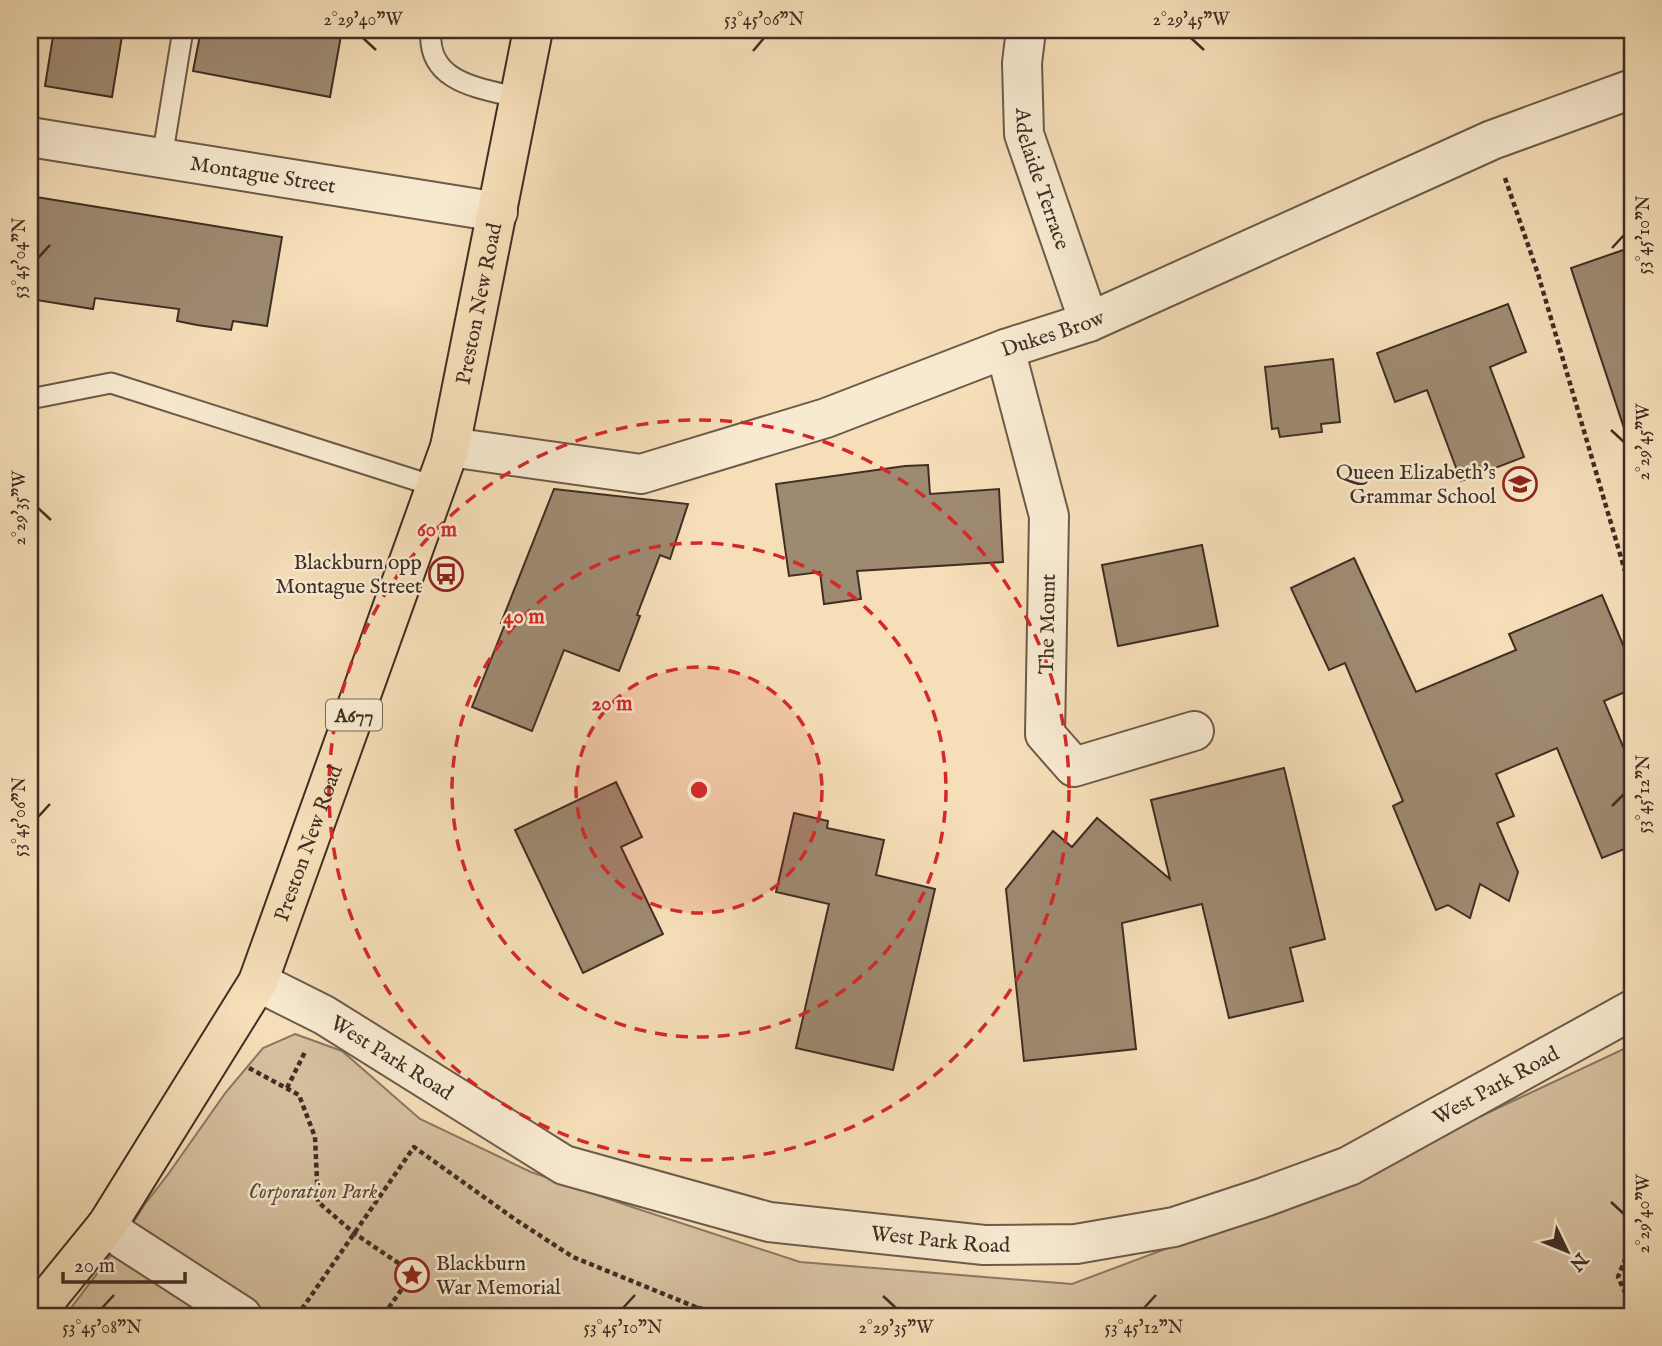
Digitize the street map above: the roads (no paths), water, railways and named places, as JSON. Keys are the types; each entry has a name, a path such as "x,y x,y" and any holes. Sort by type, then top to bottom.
{"highway":[{"name":"Preston New Road","path":"33,1316 107,1225 258,982 450,447 533,30"}],"street":[{"name":"Adelaide Terrace","path":"1026,30 1022,63 1024,134 1089,322"},
{"name":"Dukes Brow","path":"450,447 642,474 826,418 1005,349 1089,322 1492,141 1632,89"},
{"name":"Montague Street","path":"30,137 498,212"},
{"name":"The Mount","path":"1005,349 1049,516 1045,734 1074,767 1194,732"},
{"name":"West Park Road","path":"258,982 324,1015 564,1165 769,1222 984,1245 1076,1244 1174,1227 1262,1198 1349,1166 1632,1010"},
{"path":"107,1225 123,1239 242,1316"}],"lane":[{"path":"162,158 183,30"},
{"path":"431,30 430,42 437,64 453,79 520,98"},
{"path":"30,399 111,383 437,487"}],"place":[{"name":"Queen Elizabeth's Grammar School","path":"1520,484"},
{"name":"Blackburn opp Montague Street","path":"446,574"},
{"name":"Blackburn War Memorial","path":"412,1275"}],"park label":[{"name":"Corporation Park","path":"313,1191"}]}
